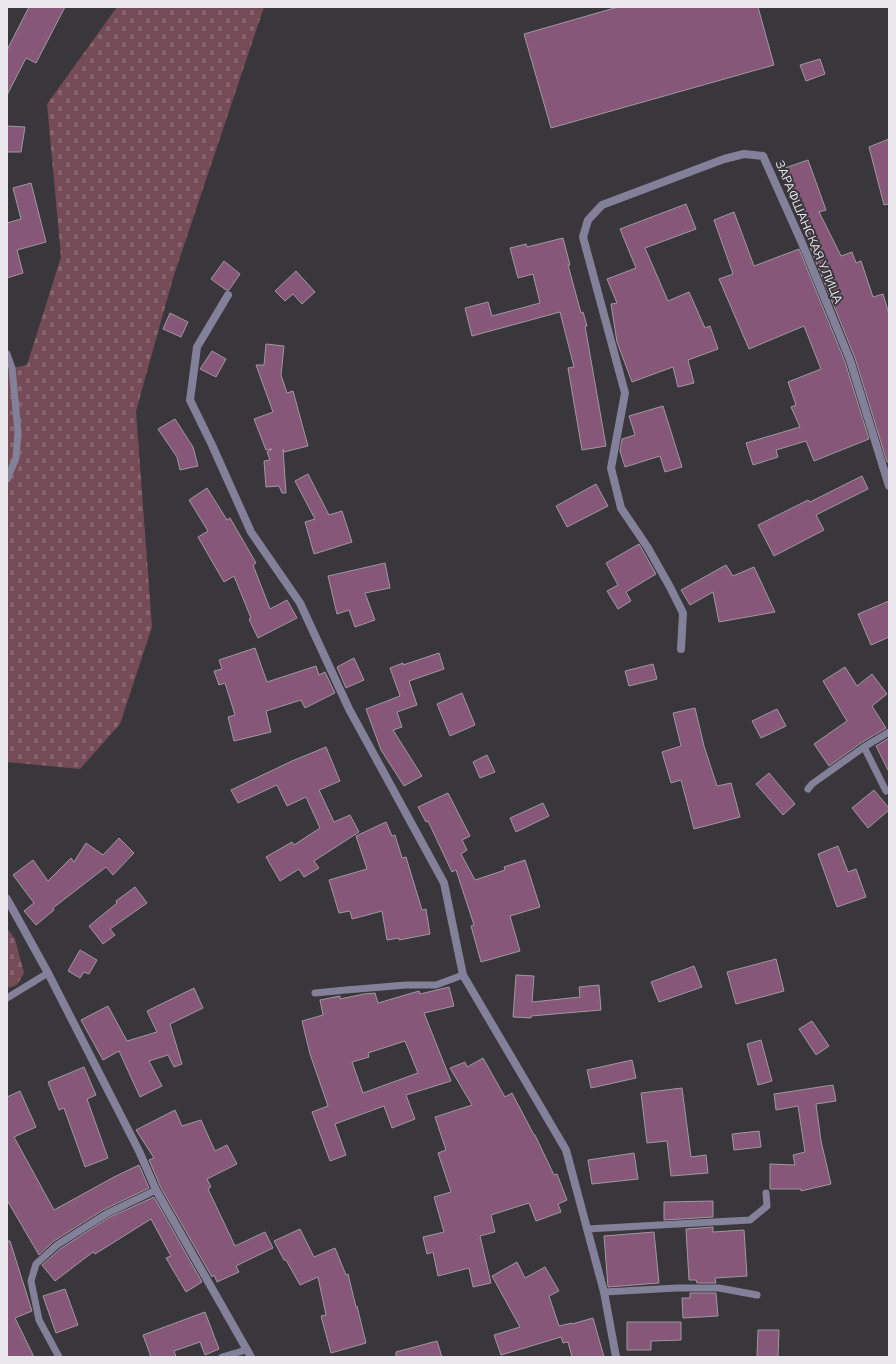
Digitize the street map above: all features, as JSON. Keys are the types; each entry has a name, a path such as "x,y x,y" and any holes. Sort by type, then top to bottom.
{"street":[{"name":"ЗАРАФШАНСКАЯ УЛИЦА","path":"681,649 683,613 648,548 621,508 611,468 625,393 583,237 588,220 602,205 724,159 744,154 763,156 802,243 850,360 889,486"},
{"path":"228,296 197,347 190,400 251,532 300,603 349,709 444,883 463,975 566,1150 604,1292 616,1357"},
{"path":"7,899 48,973 139,1151 156,1190 248,1354"}],"lane":[{"path":"7,354 12,368 18,432 16,458 7,479"},
{"path":"808,789 812,784 864,747 889,732"},
{"path":"864,747 886,791"},
{"path":"7,998 48,973"},
{"path":"315,994 406,985 436,985 463,975"},
{"path":"59,1357 39,1320 31,1281 36,1264 57,1245 106,1214 156,1190"},
{"path":"587,1229 750,1220 767,1206 766,1193"},
{"path":"604,1292 678,1288 719,1288 757,1295"},
{"path":"222,1357 248,1354"}],"green space":[{"path":"117,7 264,7 173,278 136,411 152,627 120,724 80,769 7,762 7,369 27,365 61,257 47,104"},
{"path":"7,928 15,939 24,973 17,985 7,988"}],"building":[{"path":"29,7 65,7 36,63 26,58 7,95 7,50"},
{"path":"618,7 758,7 774,65 551,128 524,34"},
{"path":"820,59 825,74 806,81 800,65"},
{"path":"7,126 25,127 21,152 7,152"},
{"path":"889,139 889,204 884,205 869,147"},
{"path":"808,160 826,210 819,212 841,256 852,252 856,263 861,261 873,297 883,294 889,314 889,462 887,462 855,358 809,245 813,244 807,232 809,232 785,168"},
{"path":"31,183 46,242 17,250 23,273 7,278 7,223 21,219 13,188"},
{"path":"686,204 696,229 645,248 668,301 689,292 705,328 710,326 718,349 688,360 694,383 678,387 673,367 632,382 617,342 611,304 617,303 607,279 636,268 620,229"},
{"path":"734,212 754,266 799,249 845,362 869,439 814,461 806,441 776,450 778,457 753,465 746,443 800,427 791,407 796,405 788,382 821,369 804,326 749,349 719,279 733,274 714,220"},
{"path":"563,238 570,265 568,265 581,313 583,312 587,326 585,326 606,446 582,450 568,368 574,367 560,312 472,336 465,308 488,302 492,316 540,303 533,274 518,278 510,248 526,244 527,247"},
{"path":"224,261 240,274 229,290 226,290 211,279"},
{"path":"296,271 315,292 302,304 293,294 285,301 275,291"},
{"path":"170,313 188,322 181,337 163,329"},
{"path":"266,344 284,346 281,375 287,393 293,391 308,446 284,452 283,449 286,493 282,493 279,486 266,487 264,461 270,460 267,452 272,449 266,450 254,419 273,412 256,365 264,365"},
{"path":"212,351 226,359 216,377 200,369"},
{"path":"663,406 682,467 665,472 660,456 625,467 620,451 622,439 635,435 629,416"},
{"path":"175,419 193,447 198,466 180,470 177,457 158,429"},
{"path":"308,474 329,515 342,511 352,542 314,554 305,522 315,519 295,481"},
{"path":"862,476 868,489 816,515 824,530 774,556 758,525 808,500 810,502"},
{"path":"596,484 608,506 567,527 556,506"},
{"path":"207,488 227,520 230,518 256,563 253,565 270,609 287,600 297,618 258,638 249,619 251,618 234,576 224,582 198,537 208,531 189,500"},
{"path":"639,544 656,574 626,592 631,601 618,609 607,591 618,585 606,563"},
{"path":"385,563 390,588 365,593 375,620 355,627 349,610 337,614 328,576"},
{"path":"726,565 733,576 754,567 775,612 719,622 713,592 690,605 681,590"},
{"path":"889,601 889,637 871,645 858,614"},
{"path":"255,648 267,682 316,666 319,675 325,672 335,693 305,708 301,700 266,711 271,732 234,741 228,717 235,715 225,683 219,685 214,671 222,669 219,660"},
{"path":"439,653 444,669 409,681 417,705 397,712 402,727 393,730 422,776 404,786 381,750 366,709 400,696 390,668"},
{"path":"354,658 364,680 346,688 337,667"},
{"path":"653,664 657,679 629,686 625,671"},
{"path":"845,667 857,686 872,674 887,694 872,706 886,728 861,743 829,766 814,744 847,721 823,681"},
{"path":"462,693 475,725 450,736 437,704"},
{"path":"695,708 704,746 717,786 731,783 740,817 694,829 681,780 671,783 662,752 681,746 673,713"},
{"path":"777,709 786,726 761,738 752,721"},
{"path":"889,738 889,772 876,746"},
{"path":"326,747 340,781 319,790 334,822 350,815 359,832 314,861 319,868 304,877 299,869 280,881 266,857 292,842 294,845 320,828 306,797 287,806 277,785 238,803 231,790 292,761"},
{"path":"487,755 495,772 480,778 473,762"},
{"path":"769,773 795,804 783,815 756,784"},
{"path":"874,790 889,810 868,828 852,808"},
{"path":"448,793 470,836 462,840 467,850 461,854 475,880 505,870 504,867 525,860 540,907 510,916 520,951 481,962 471,926 474,925 456,870 452,872 428,821 426,822 418,807"},
{"path":"543,803 549,816 516,832 510,818"},
{"path":"386,822 392,836 395,835 402,858 406,857 422,910 426,909 430,934 399,940 399,938 387,940 382,911 352,919 350,911 339,913 329,880 367,869 356,836"},
{"path":"119,838 134,853 113,875 106,867 53,908 54,910 36,925 24,911 34,903 13,875 33,860 48,881 71,858 74,862 86,843 103,855"},
{"path":"838,846 848,872 856,869 866,897 837,907 818,854"},
{"path":"135,887 147,903 110,929 115,935 103,944 89,926 117,903 116,901"},
{"path":"80,950 97,960 89,974 84,972 80,978 68,971"},
{"path":"776,959 784,991 736,1004 727,972"},
{"path":"694,966 702,987 659,1002 651,982"},
{"path":"516,975 534,976 532,1002 580,997 579,987 599,985 601,1010 531,1016 531,1018 513,1017"},
{"path":"449,987 454,1006 424,1013 451,1081 406,1095 415,1119 392,1128 384,1106 335,1124 346,1155 330,1161 312,1112 328,1106 310,1054 302,1021 323,1015 320,1000 340,996 340,999 375,993 378,1003 419,991 420,994","holes":["405,1041 418,1073 363,1093 352,1062 369,1057 368,1053"]},
{"path":"194,988 203,1008 170,1024 182,1064 174,1067 168,1055 149,1061 162,1086 140,1097 119,1051 103,1060 81,1020 108,1006 127,1041 157,1032 147,1011"},
{"path":"812,1021 829,1046 816,1055 799,1029"},
{"path":"761,1040 772,1081 758,1085 747,1044"},
{"path":"483,1058 505,1097 512,1093 535,1135 554,1175 557,1174 567,1200 558,1204 561,1212 536,1221 529,1203 491,1215 495,1232 480,1236 491,1283 473,1287 469,1268 438,1276 433,1252 427,1254 423,1237 444,1232 434,1197 451,1192 438,1153 446,1150 435,1117 472,1105 450,1068 465,1062 467,1067"},
{"path":"632,1060 636,1078 591,1088 587,1070"},
{"path":"84,1067 96,1095 87,1099 108,1158 85,1167 64,1108 59,1110 48,1082"},
{"path":"833,1085 836,1101 816,1104 821,1141 831,1184 801,1191 801,1189 770,1189 770,1164 795,1165 793,1155 805,1152 798,1106 776,1110 774,1094"},
{"path":"682,1088 691,1157 706,1155 708,1173 671,1176 667,1141 647,1143 641,1093"},
{"path":"20,1091 36,1127 14,1137 54,1210 139,1165 149,1188 103,1210 54,1241 39,1255 7,1200 7,1097"},
{"path":"175,1110 182,1126 201,1120 215,1151 227,1145 237,1164 207,1179 211,1187 208,1189 235,1246 265,1232 273,1248 236,1266 239,1272 217,1282 214,1275 212,1277 161,1188 149,1160 154,1158 136,1130"},
{"path":"759,1131 761,1147 734,1150 732,1134"},
{"path":"634,1153 638,1179 592,1184 588,1160"},
{"path":"154,1197 202,1282 186,1292 166,1258 171,1256 151,1219 95,1254 93,1252 55,1281 42,1265 60,1249 108,1218"},
{"path":"713,1201 713,1217 664,1220 664,1202"},
{"path":"713,1227 713,1232 744,1230 747,1276 715,1278 716,1283 697,1283 696,1280 689,1280 686,1229"},
{"path":"300,1229 314,1257 335,1248 346,1275 348,1274 366,1343 331,1353 321,1316 326,1315 318,1277 300,1285 274,1241"},
{"path":"654,1232 659,1283 608,1287 604,1236"},
{"path":"7,1241 10,1241 32,1311 15,1318 34,1357 7,1357"},
{"path":"517,1262 525,1278 545,1267 559,1291 549,1296 559,1326 593,1318 604,1357 572,1357 568,1342 563,1343 561,1337 501,1355 494,1335 520,1327 492,1276"},
{"path":"65,1289 78,1325 56,1333 43,1296"},
{"path":"690,1293 716,1293 718,1316 683,1318 682,1298 690,1298"},
{"path":"205,1312 219,1349 205,1355 200,1342 174,1351 176,1357 151,1357 143,1335"},
{"path":"627,1322 681,1322 681,1340 651,1341 651,1350 627,1350"},
{"path":"758,1330 779,1330 778,1357 757,1357"},
{"path":"437,1341 442,1357 396,1357 396,1352"}]}
